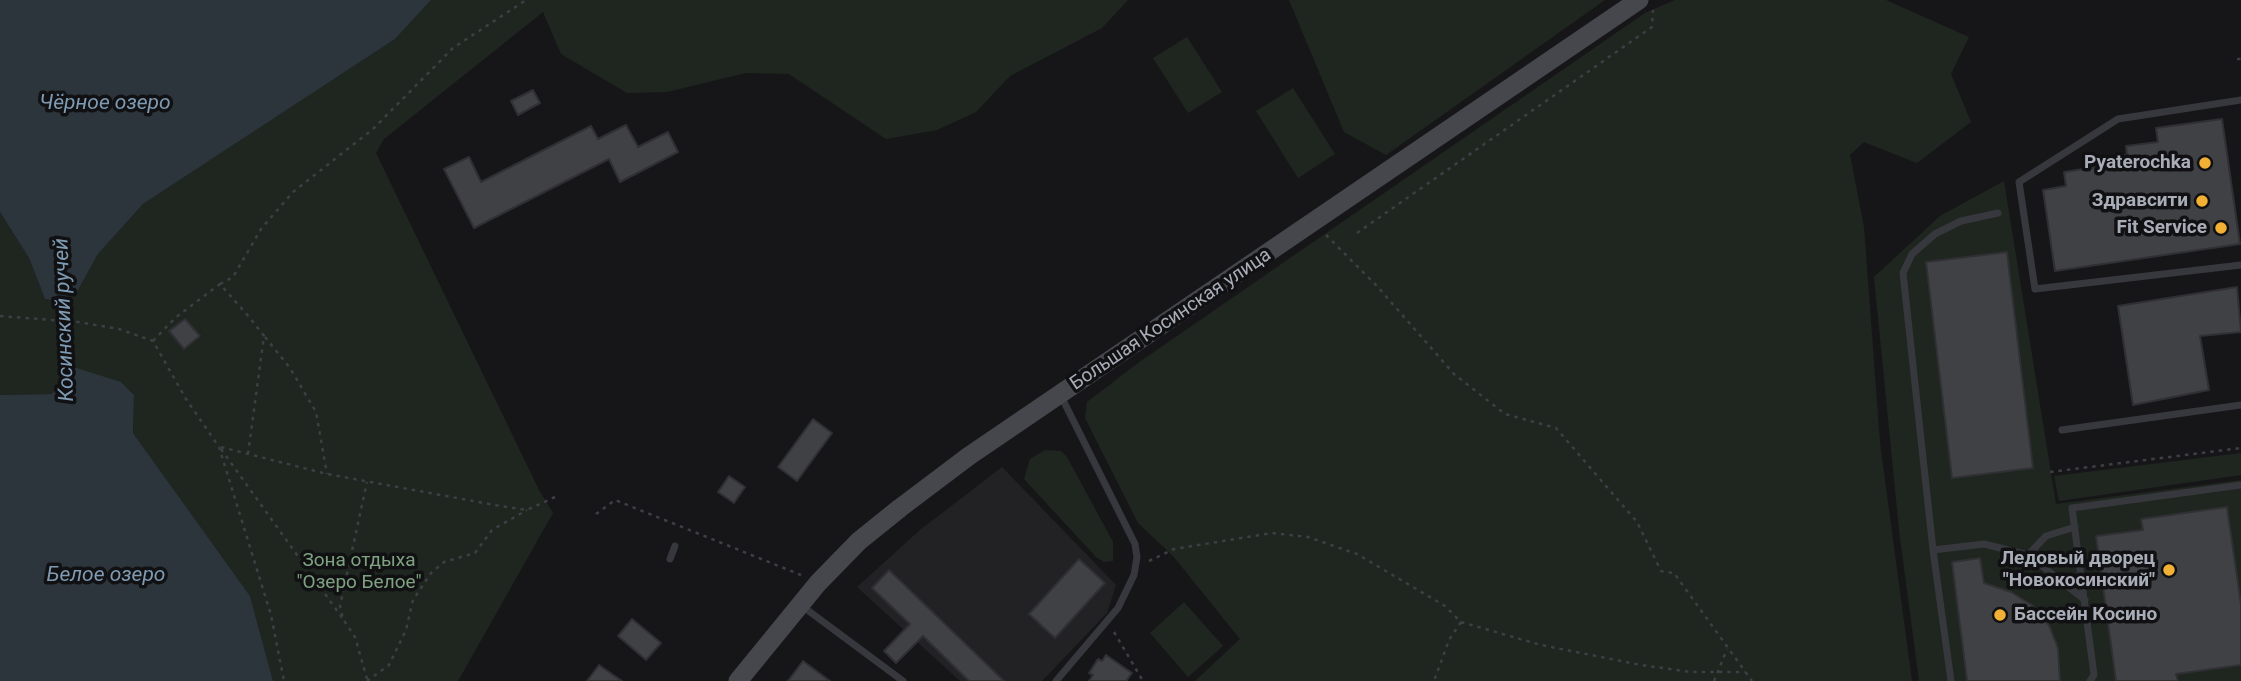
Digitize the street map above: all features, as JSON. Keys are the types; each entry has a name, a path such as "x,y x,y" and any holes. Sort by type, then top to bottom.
{"street":[{"name":"Большая Косинская улица","path":"738,681 859,541 900,508 969,456 1061,396 1639,0"}],"lane":[{"path":"2241,100 2118,119 2019,182 2035,289 2241,265"},
{"path":"1951,681 1933,550 1903,273 1912,254 1935,234 1961,221 1998,213"},
{"path":"1056,681 1118,608 1135,568 1135,544 1061,396"},
{"path":"2062,430 2241,405"},
{"path":"2090,681 2094,675 2072,508 2241,485"},
{"path":"2028,555 2046,536 2075,527"},
{"path":"1933,550 1984,544 2028,555 2085,601"},
{"path":"670,559 675,546"},
{"path":"801,605 902,681"}],"path":[{"path":"153,341 175,318 233,277 261,229 293,192 373,129 453,48 526,0"},
{"path":"1357,233 1652,27 1654,0"},
{"path":"1314,223 1376,285 1454,374 1505,414 1556,428 1637,522 1661,571 1674,573 1752,681"},
{"path":"220,284 290,368 316,412 327,474"},
{"path":"0,316 78,321 119,329 153,341 186,399 355,637 367,680 389,664 406,630 413,600 431,573 444,562 475,553 492,530 555,497"},
{"path":"247,454 264,336"},
{"path":"219,447 327,474 527,510"},
{"path":"219,447 271,615 284,681"},
{"path":"2050,472 2241,448"},
{"path":"343,619 340,606 346,565 367,482"},
{"path":"596,514 615,500 807,578"},
{"path":"1135,568 1174,549 1272,533 1308,537 1333,544 1380,565 1446,606 1461,622 1541,645 1641,665 1691,672 1745,672"},
{"path":"1108,620 1143,681"},
{"path":"1434,681 1450,640 1461,622"},
{"path":"1714,681 1727,649"}],"shaded area":[{"path":"1002,467 1116,585 1107,613 1042,681 960,681 857,587 920,530"}],"green space":[{"name":"Зона отдыха \"Озеро Белое\"","path":"431,0 1128,0 1102,28 1010,76 976,112 937,130 886,139 789,74 746,73 667,92 627,93 561,54 543,12 384,139 376,153 539,490 553,513 458,681 273,681 250,596 133,433 134,395 121,382 52,394 0,395 0,212 29,258 45,299 78,290 98,254 143,204 395,39"},
{"path":"1289,0 1605,0 1386,155 1344,132"},
{"path":"1675,0 1886,0 1969,37 1951,74 1971,122 1917,163 1864,142 1850,155 1864,227 1880,443 1912,681 1195,681 1240,639 1173,556 1138,523 1085,418 1087,402 1138,363 1645,13"},
{"path":"1187,37 1222,92 1188,113 1153,58"},
{"path":"1293,88 1335,154 1298,178 1256,111"},
{"path":"2004,181 2056,504 2241,480 2241,681 1919,681 1899,530 1874,277 1940,216"},
{"path":"1045,450 1061,451 1067,457 1113,542 1113,561 1104,562 1097,558 1024,479 1030,459"},
{"path":"2241,453 2241,475 2059,501 2054,476"},
{"path":"1184,602 1223,646 1188,677 1150,633"}],"water":[{"name":"Чёрное озеро","path":"0,0 431,0 395,39 143,204 98,254 78,290 60,301 45,299 29,258 0,212"},
{"name":"Белое озеро","path":"70,366 121,382 134,395 133,433 250,596 273,681 0,681 0,395 52,394"}],"building":[{"path":"533,90 540,103 518,115 511,101"},
{"path":"2222,119 2240,244 2055,271 2043,190 2066,186 2064,172 2111,165 2109,157 2127,155 2126,146 2158,142 2156,128"},
{"path":"626,125 638,147 668,132 678,152 620,182 609,159 474,228 444,169 469,157 481,182 591,126 598,139"},
{"path":"2007,252 2033,468 1952,478 1926,262"},
{"path":"2237,287 2241,332 2200,336 2209,390 2133,405 2118,306"},
{"path":"185,319 200,336 184,349 169,331"},
{"path":"813,419 832,433 797,481 778,467"},
{"path":"729,476 745,487 734,503 718,492"},
{"name":"Ледовый дворец \"Новокосинский\"","path":"2227,507 2241,604 2241,665 2176,674 2178,681 2116,681 2096,536 2143,530 2141,519"},
{"name":"Бассейн Косино","path":"1980,558 1984,583 2011,592 2032,605 2049,625 2058,648 2060,681 1967,681 1952,562"},
{"path":"1079,559 1105,583 1055,638 1029,614"},
{"path":"889,570 1004,681 969,681 923,636 896,663 884,651 910,624 872,588"},
{"path":"632,619 661,643 646,660 618,636"},
{"path":"1106,655 1132,673 1126,681 1089,681 1093,675 1089,673 1098,659 1102,661"},
{"path":"803,661 830,681 788,681"},
{"path":"599,665 622,681 587,681"}],"waterway":[{"name":"Косинский ручей","path":"61,295 70,369"}],"place":[{"name":"Pyaterochka","path":"2205,163"},
{"name":"Здравсити","path":"2202,201"},
{"name":"Fit Service","path":"2221,228"},
{"name":"Ледовый дворец \"Новокосинский\"","path":"2169,570"},
{"name":"Бассейн Косино","path":"2000,615"}]}
